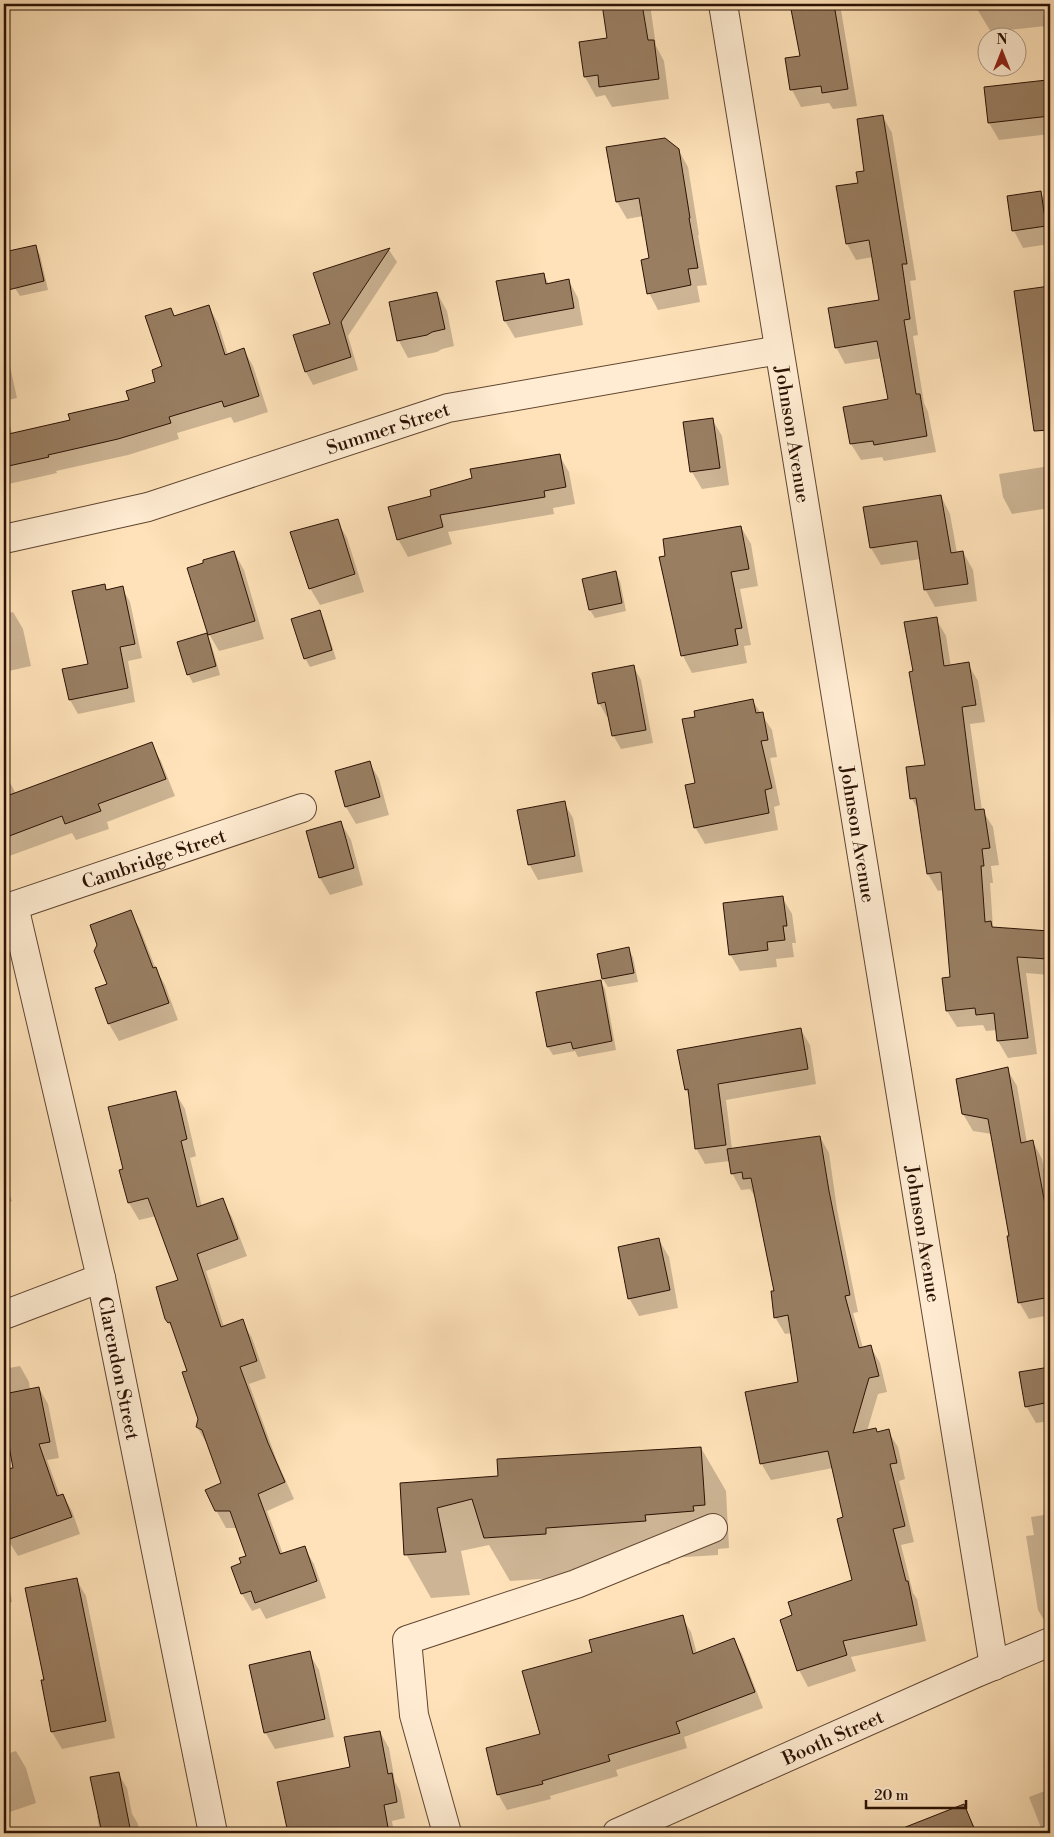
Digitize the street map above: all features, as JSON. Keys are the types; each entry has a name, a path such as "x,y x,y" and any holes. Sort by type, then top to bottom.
{"street":[{"name":"Johnson Avenue","path":"723,4 994,1666"},
{"name":"Summer Street","path":"4,539 148,507 448,408 779,350"},
{"name":"Cambridge Street","path":"9,908 302,808"},
{"name":"Clarendon Street","path":"9,908 101,1278 213,1833"},
{"path":"4,1315 101,1278"},
{"path":"446,1833 414,1715 406,1640 576,1584 713,1528"},
{"name":"Booth Street","path":"617,1833 1050,1642"}],"building":[{"path":"602,4 642,4 648,40 654,40 659,79 599,87 598,75 584,77 579,42 607,38"},
{"path":"790,4 834,4 848,89 822,93 821,86 790,90 785,58 800,56"},
{"path":"1047,80 1050,116 988,123 984,87"},
{"path":"883,115 907,264 902,264 910,319 904,320 916,394 920,394 927,436 874,445 873,441 850,444 843,407 888,399 877,341 835,348 828,308 879,300 869,240 846,244 836,186 858,183 856,172 864,171 857,119"},
{"path":"665,138 679,149 698,268 688,269 691,285 647,294 641,260 649,258 639,198 616,202 606,147"},
{"path":"1041,191 1046,226 1012,231 1007,196"},
{"path":"36,245 44,281 4,291 4,252"},
{"path":"390,248 341,322 351,357 305,372 293,335 330,324 313,273"},
{"path":"544,273 546,284 569,279 574,308 504,321 496,281"},
{"path":"1050,286 1050,430 1034,431 1014,291"},
{"path":"437,292 445,329 397,341 389,302"},
{"path":"209,305 225,355 244,348 259,396 224,407 222,401 169,417 171,423 118,439 4,467 4,435 70,420 68,414 129,400 126,391 155,382 152,370 162,366 145,316 171,308 174,316"},
{"path":"713,418 720,468 690,472 683,422"},
{"path":"560,454 566,487 544,491 545,497 440,515 443,527 397,540 388,507 431,496 430,490 472,478 470,469"},
{"path":"941,495 951,553 963,551 968,584 924,590 917,541 870,548 863,507"},
{"path":"338,519 355,574 309,589 290,532"},
{"path":"741,526 749,569 731,572 742,628 735,629 738,645 681,656 659,557 665,556 663,539"},
{"path":"234,551 255,621 208,635 187,568 203,563 203,560"},
{"path":"616,571 622,603 589,610 582,579"},
{"path":"105,584 106,590 123,586 135,644 120,647 128,688 69,700 62,669 88,664 72,591"},
{"path":"320,610 332,650 304,659 291,619"},
{"path":"937,617 944,666 969,662 976,705 962,707 975,810 984,809 990,848 982,849 984,866 981,866 985,922 991,921 992,927 1049,931 1048,959 1017,957 1028,1038 997,1041 994,1013 976,1015 975,1008 946,1011 942,978 950,977 941,872 927,874 916,798 910,799 906,767 925,765 909,672 913,671 904,622"},
{"path":"207,633 216,666 187,675 177,642"},
{"path":"634,665 646,730 612,736 605,702 598,704 592,673"},
{"path":"753,699 756,713 763,712 768,740 761,741 772,788 765,790 769,813 694,828 685,785 695,783 682,719 695,717 694,711"},
{"path":"152,742 166,779 98,804 101,811 65,824 62,816 4,838 4,797"},
{"path":"370,761 380,797 345,807 335,771"},
{"path":"565,801 575,856 528,865 517,810"},
{"path":"341,821 354,868 319,878 306,831"},
{"path":"783,896 787,926 783,926 785,940 767,942 768,950 729,955 723,903"},
{"path":"131,910 153,968 156,967 169,1003 108,1024 95,988 107,984 94,951 97,945 90,925"},
{"path":"629,947 634,973 602,979 597,954"},
{"path":"601,980 612,1041 573,1049 571,1042 547,1047 536,992"},
{"path":"801,1028 808,1069 718,1084 726,1145 695,1149 688,1089 685,1090 677,1050"},
{"path":"1008,1067 1021,1143 1033,1140 1050,1231 1050,1297 1018,1303 1007,1236 1009,1236 988,1119 962,1114 956,1079"},
{"path":"176,1091 187,1139 181,1141 197,1207 223,1198 238,1239 197,1254 221,1327 243,1319 257,1361 240,1367 268,1443 285,1482 258,1494 280,1554 305,1546 317,1581 255,1603 251,1591 241,1594 231,1567 241,1563 239,1558 246,1556 230,1511 215,1511 205,1490 221,1483 202,1430 196,1427 198,1419 182,1372 187,1371 170,1322 168,1323 165,1319 156,1287 178,1280 148,1198 128,1203 119,1170 123,1169 108,1107"},
{"path":"820,1136 850,1295 845,1296 859,1348 871,1345 879,1376 869,1378 853,1433 876,1428 877,1432 889,1429 897,1463 890,1464 905,1526 893,1529 906,1581 908,1581 917,1625 843,1641 847,1655 797,1671 780,1620 792,1615 788,1602 852,1580 837,1519 843,1517 828,1451 760,1464 745,1392 798,1382 788,1315 774,1318 771,1291 774,1291 751,1178 743,1179 742,1172 731,1174 727,1149"},
{"path":"659,1238 670,1290 628,1299 618,1247"},
{"path":"1050,1367 1050,1402 1025,1407 1019,1372"},
{"path":"39,1387 50,1442 39,1444 57,1496 63,1494 72,1517 4,1541 4,1469 13,1468 4,1419 4,1394"},
{"path":"701,1447 705,1505 693,1506 694,1511 645,1515 646,1521 546,1528 546,1534 484,1538 472,1499 437,1508 446,1552 404,1555 400,1483 498,1476 497,1459"},
{"path":"77,1578 106,1721 51,1732 41,1680 44,1680 25,1588"},
{"path":"683,1615 693,1654 734,1638 755,1692 676,1722 680,1733 608,1755 610,1761 542,1781 543,1784 497,1795 486,1748 540,1734 522,1671 592,1652 589,1640"},
{"path":"310,1651 325,1719 264,1733 249,1665"},
{"path":"380,1731 388,1774 392,1773 397,1802 384,1805 389,1833 288,1833 277,1782 350,1767 344,1737"},
{"path":"119,1772 131,1833 102,1833 90,1777"},
{"path":"964,1804 976,1833 893,1832"}]}
